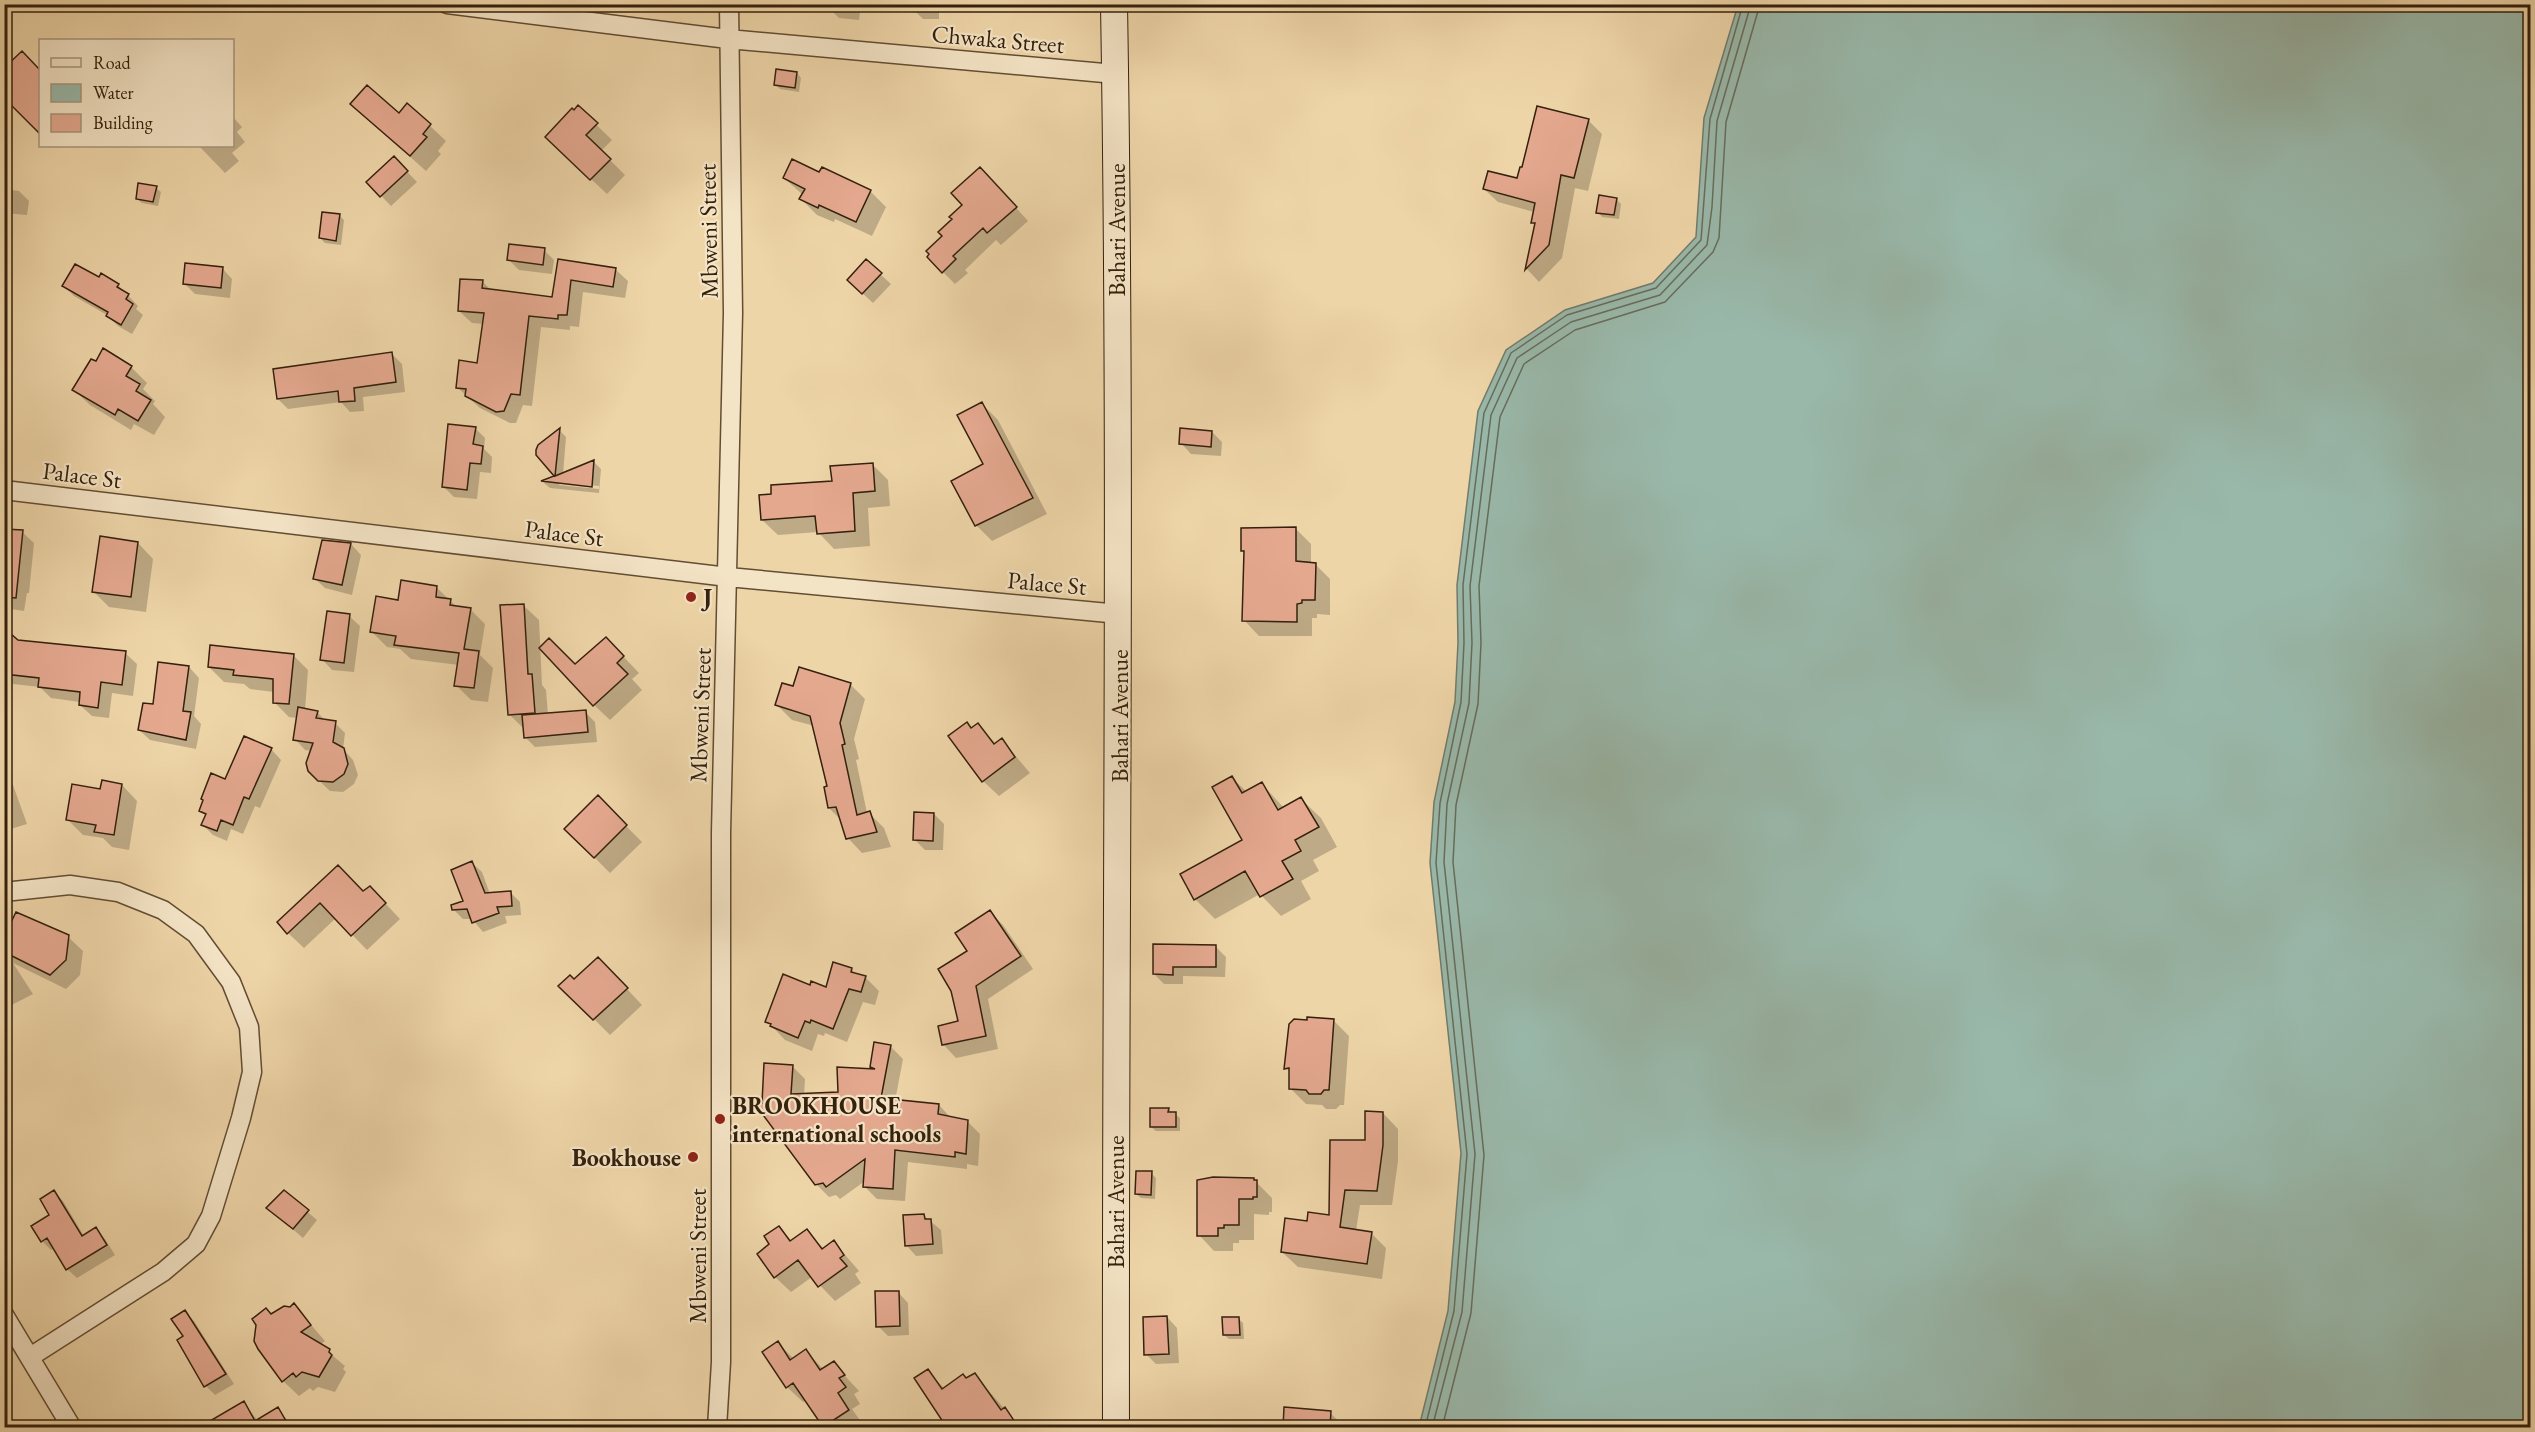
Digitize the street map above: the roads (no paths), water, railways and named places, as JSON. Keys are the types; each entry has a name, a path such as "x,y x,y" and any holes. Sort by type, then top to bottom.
{"street":[{"name":"Chwaka Street","path":"447,4 728,39 1115,74"},
{"name":"Mbweni Street","path":"717,1428 721,1362 721,833 734,313 729,4"},
{"name":"Bahari Avenue","path":"1114,4 1119,614 1115,1116 1116,1428"},
{"name":"Palace St","path":"4,490 728,577 1119,614"},
{"path":"4,892 70,885 118,892 163,910 196,934 231,982 249,1027 252,1072 241,1118 211,1216 196,1244 163,1272 30,1357"},
{"path":"4,1315 72,1428"}],"water":[{"path":"1738,5 2530,5 2530,1427 1419,1427 1448,1311 1461,1153 1430,863 1434,802 1455,702 1458,643 1457,585 1478,411 1506,350 1565,310 1653,283 1696,237 1704,118"}],"place":[{"name":"J","path":"691,597"},
{"name":"BROOKHOUSE international schools","path":"720,1119"},
{"name":"Bookhouse","path":"693,1157"}]}
